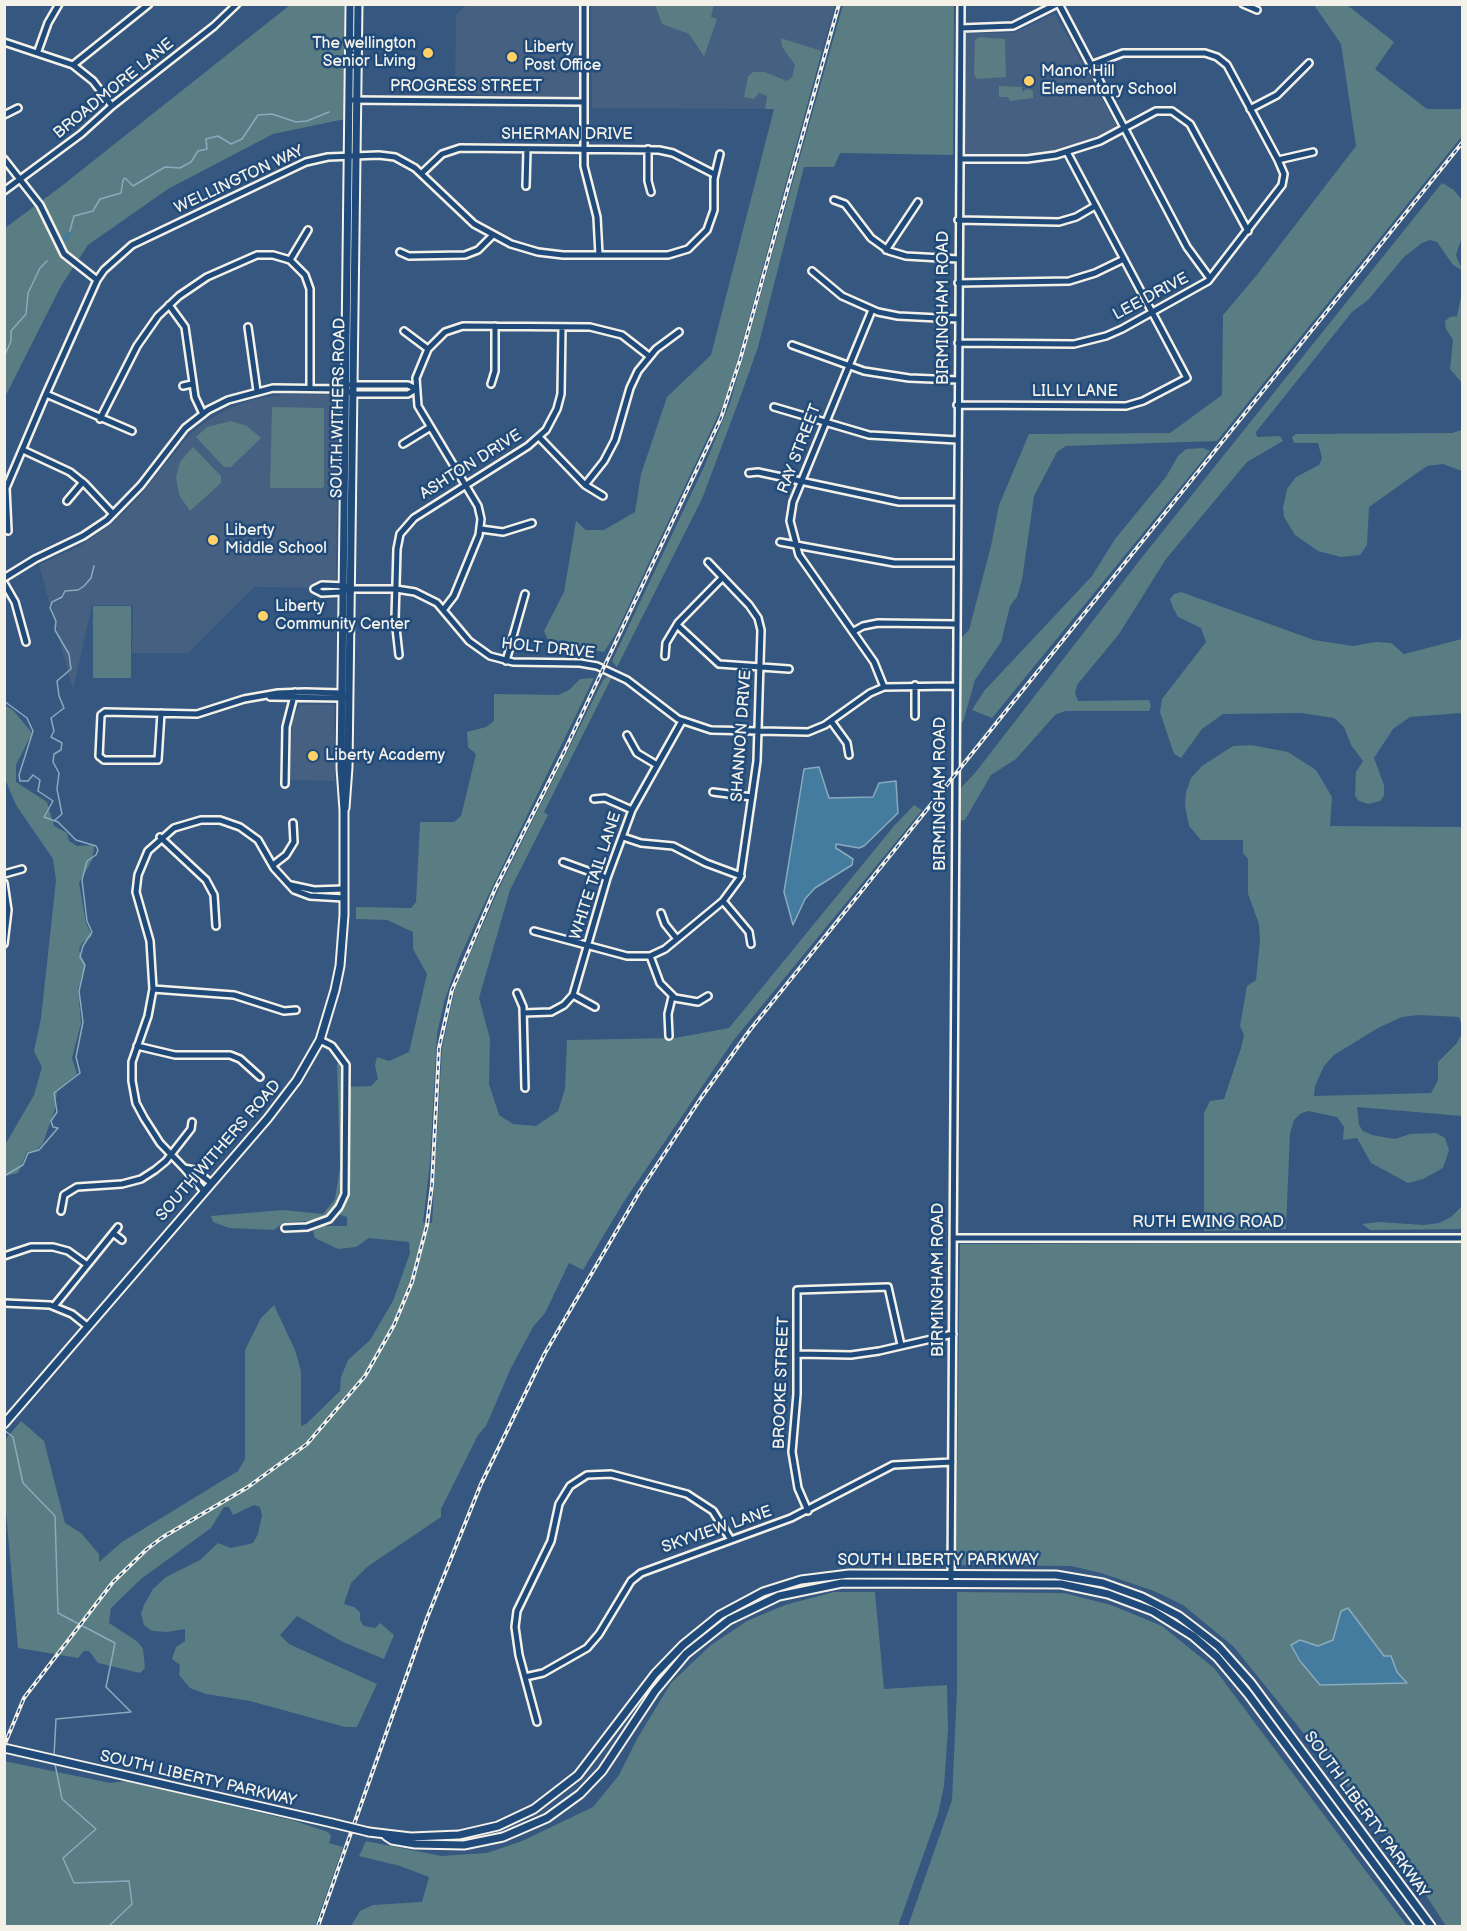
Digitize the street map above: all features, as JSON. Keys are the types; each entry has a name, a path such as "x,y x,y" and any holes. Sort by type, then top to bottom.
{"main road":[{"name":"SOUTH WITHERS ROAD","path":"350,4 353,100"},
{"name":"SOUTH WITHERS ROAD","path":"4,1424 268,1119 297,1080 320,1040 340,966 344,898 344,810 347,800 343,588 344,389 358,4"},
{"name":"SOUTH WITHERS ROAD","path":"344,697 350,588 353,394 352,157"},
{"name":"SOUTH LIBERTY PARKWAY","path":"4,1748 386,1836 435,1837 474,1833 513,1820 541,1805 560,1791 583,1769 655,1674 683,1645 720,1615 755,1596 801,1580 833,1575 1047,1574 1096,1581 1150,1600 1199,1630 1236,1663 1431,1926"},
{"name":"SOUTH LIBERTY PARKWAY","path":"386,1836 392,1840 423,1845 464,1845 503,1837 547,1818 580,1794 602,1771 655,1691 686,1654 729,1620 764,1602 825,1585 1045,1584 1092,1589 1153,1611 1193,1636 1217,1657 1244,1688 1420,1926"}],"street":[{"path":"38,51 48,23 59,4"},
{"path":"73,65 148,4"},
{"name":"BROADMORE LANE","path":"4,191 21,180 214,26 237,4"},
{"path":"584,4 584,149 586,177 598,227 598,255"},
{"name":"BIRMINGHAM ROAD","path":"951,1583 955,624 961,4"},
{"path":"961,28 1013,26 1058,4 1187,247 1209,277"},
{"path":"1243,4 1257,10"},
{"path":"4,42 38,51 73,65 87,75 112,106"},
{"path":"1091,66 1124,53 1211,54 1227,65 1278,160 1313,152"},
{"path":"1250,109 1277,95 1309,63"},
{"name":"PROGRESS STREET","path":"353,100 584,102"},
{"path":"4,115 18,108"},
{"path":"960,159 1027,159 1067,152 1100,141 1156,111 1167,110 1182,116 1190,124 1248,231"},
{"path":"526,186 527,148"},
{"name":"SHERMAN DRIVE","path":"422,173 442,154 454,149 527,148 648,149 674,153 714,174"},
{"path":"648,149 648,181 651,192"},
{"path":"1067,152 1153,312"},
{"name":"WELLINGTON WAY","path":"8,531 6,488 97,280 124,251 166,228 306,162 322,158 394,158 422,173 463,215 492,235 538,252 668,255 693,245 707,230 712,217 714,174 720,154"},
{"path":"4,159 48,218 64,254 97,280"},
{"name":"LEE DRIVE","path":"958,343 1074,344 1106,336 1198,288 1213,276 1282,185 1283,171 1278,160"},
{"path":"834,200 845,204 871,238 886,250 906,256 958,259"},
{"path":"886,250 918,202"},
{"path":"958,220 1059,222 1076,217 1095,206"},
{"path":"290,260 308,230"},
{"path":"400,252 409,256 465,255 478,250 492,235"},
{"path":"100,419 137,346 169,305 207,278 257,255 273,255 290,260 304,275 310,289 310,388"},
{"path":"958,282 1069,281 1095,273 1124,259"},
{"path":"812,271 832,289 872,310 898,316 958,320"},
{"path":"169,305 185,327 191,357 192,384 195,398 203,414"},
{"name":"RAY STREET","path":"872,310 793,502 790,522 794,544 874,662 884,687"},
{"name":"LILLY LANE","path":"957,405 1126,406 1143,402 1187,378 1153,312"},
{"path":"491,384 495,371 495,326"},
{"path":"248,327 257,391"},
{"path":"444,609 454,596 481,529 480,512 418,406 416,389 418,371 428,348 446,332 458,327 598,327 615,331 630,339 649,356"},
{"name":"ASHTON DRIVE","path":"399,655 394,628 397,549 404,528 414,518 539,437 550,423 560,402 562,327"},
{"path":"404,331 428,348"},
{"path":"585,485 610,451 620,429 630,388 649,356 679,332"},
{"path":"792,345 849,367 909,378 958,380"},
{"path":"344,389 353,383 408,385 416,389"},
{"path":"183,386 192,384"},
{"path":"26,642 15,602 4,580 35,559 83,536 113,514 141,484 185,428 203,414 228,400 257,391 310,388 344,389 353,394 408,394 416,389"},
{"path":"46,394 132,431"},
{"path":"774,407 825,423 885,437 957,440"},
{"path":"403,444 429,428"},
{"path":"539,437 585,485 603,496"},
{"path":"22,450 53,462 83,482 113,514"},
{"path":"749,473 758,472 898,502 956,502"},
{"path":"67,501 83,482"},
{"path":"481,529 503,532 532,523"},
{"path":"780,542 894,563 956,563"},
{"name":"SHANNON DRIVE","path":"650,956 677,939 723,901 741,876 758,733 759,622 737,591 708,562"},
{"path":"665,656 666,643 677,625 722,578"},
{"name":"HOLT DRIVE","path":"343,588 396,589 422,594 444,609 475,647 506,661 597,666 627,680 659,707 682,721 711,730 758,733 808,732 831,721 864,696 884,687 955,686"},
{"path":"506,661 525,594"},
{"path":"854,631 863,626 878,623 955,624"},
{"path":"677,625 720,664 789,669"},
{"path":"915,685 915,716"},
{"path":"161,713 158,760 104,760 99,756 101,715 105,712 161,713 197,714 244,699 295,692 344,697"},
{"path":"285,784 286,726 295,692"},
{"path":"265,696 295,699 344,697"},
{"name":"WHITE TAIL LANE","path":"573,994 607,878 632,810 682,721"},
{"path":"831,721 847,743 849,755"},
{"path":"627,735 637,753 657,765"},
{"path":"713,792 752,797"},
{"path":"594,799 605,798 632,810"},
{"path":"204,1191 152,1132 136,1103 132,1062 148,1016 153,989 152,950 137,898 136,883 144,859 160,837 184,824 201,820 220,820 240,827 258,840 273,865 302,894 344,898"},
{"path":"273,865 286,855 294,842 293,823"},
{"path":"160,837 206,880 214,896 216,926"},
{"path":"622,837 641,843 673,846 706,863 741,876"},
{"path":"563,862 607,878"},
{"path":"4,874 22,870"},
{"path":"4,884 8,910 4,944"},
{"path":"291,885 314,890 344,889"},
{"path":"723,901 749,932 751,944"},
{"path":"661,913 665,924 677,939"},
{"path":"534,931 627,956 650,956 660,983 672,997 680,1001 698,1002 708,996"},
{"path":"153,989 234,995 284,1011 296,1010"},
{"path":"518,993 524,1013 525,1088"},
{"path":"524,1013 551,1012 564,1005 573,994 595,1007"},
{"path":"669,1036 668,1014 672,997"},
{"path":"285,1228 307,1227 329,1219 339,1207 345,1194 346,1065 332,1046 320,1040"},
{"path":"137,1046 175,1055 230,1055 240,1059 260,1077"},
{"path":"61,1211 61,1201 70,1190 84,1185 122,1184 141,1179 155,1170 171,1155 191,1129 192,1122"},
{"path":"184,1168 194,1170 210,1184"},
{"path":"54,1306 118,1227"},
{"path":"113,1233 122,1240"},
{"name":"RUTH EWING ROAD","path":"953,1238 1462,1238"},
{"path":"4,1257 31,1247 53,1247 68,1251 86,1264"},
{"name":"BROOKE STREET","path":"807,1510 798,1488 792,1452 798,1354 797,1290 888,1287 901,1345"},
{"path":"4,1303 54,1306 72,1314 87,1326"},
{"path":"798,1354 851,1355 952,1334"},
{"name":"SKYVIEW LANE","path":"525,1677 543,1673 587,1648 635,1577 656,1566 807,1510 893,1465 952,1462"},
{"path":"537,1722 516,1638 517,1611 551,1540 564,1494 577,1480 587,1475 611,1474 687,1494 713,1511 731,1539"}],"shaded area":[{"path":"466,5 579,5 579,97 533,98 455,93 456,15"},
{"path":"591,5 655,5 662,24 689,34 703,57 717,19 711,17 714,5 835,5 822,51 782,38 782,47 795,65 792,77 787,81 765,72 753,72 748,76 759,93 767,96 765,109 592,108"},
{"name":"Manor Hill Elementary School","path":"1055,14 1117,126 1087,142 1054,151 1024,155 965,154 965,35 968,33 1013,33"},
{"name":"Liberty Middle School","path":"287,394 335,395 338,397 336,588 254,587 188,653 132,653 133,605 92,605 73,690 39,565 80,546 113,523 138,498 190,434 208,420 232,407 255,399"},
{"name":"Liberty Academy","path":"300,705 334,705 335,781 290,780 292,722"},
{"path":"819,767 829,798 873,797 879,783 896,781 898,813 864,846 859,848 836,844 836,848 853,859 852,865 815,888 805,899 793,925 784,892 804,769"},
{"path":"1348,1608 1384,1656 1391,1656 1397,1672 1407,1683 1320,1685 1300,1661 1291,1645 1300,1640 1318,1646 1333,1640 1341,1611"}],"green space":[{"path":"290,5 344,5 345,119 273,134 168,189 88,245 61,286 5,397 5,228"},
{"path":"655,5 714,5 711,17 717,19 704,57 689,34 662,24"},
{"path":"843,5 954,5 953,155 840,153 834,167 804,167 758,347 741,395 702,499 617,667 612,661 704,467 730,403"},
{"path":"1314,5 1347,5 1394,42 1375,69 1427,109 1462,109 1462,136 1217,441 1066,446 1057,452 1034,496 1022,580 1017,597 1010,606 1001,642 975,680 963,722 959,722 960,639 969,630 999,505 1029,434 1170,433 1222,395 1223,315 1256,276 1356,146 1341,44"},
{"path":"979,37 1005,39 1006,77 977,79 974,75 975,40"},
{"path":"781,38 822,51 732,380 721,409 616,633 604,652 549,642 544,631 564,592 576,521 586,530 604,530 635,512 641,474 667,397 711,355 774,109 765,109 767,96 759,93 754,99 744,97 748,76 753,72 765,72 787,81 792,77 795,65 782,47"},
{"path":"999,86 1022,87 1022,92 1027,89 1033,91 1033,98 1010,101 1008,97 999,97"},
{"path":"1442,183 1454,190 1462,200 1462,237 1456,255 1462,270 1453,265 1437,242 1430,240 1422,243 1404,257 1368,300 1352,312 1256,432 1257,437 1280,436 1283,441 1247,462 1166,559 1119,634 1077,685 1075,693 1078,701 1149,700 1151,706 1149,711 1065,711 1055,715 1016,759 991,775 965,820 957,821 958,791 975,773 1143,556"},
{"path":"1461,298 1462,383 1450,369 1453,340 1446,329 1445,321 1457,316"},
{"path":"272,407 324,408 324,486 322,488 270,488"},
{"path":"231,421 247,426 261,438 231,467 224,467 196,437 207,427"},
{"path":"1462,430 1462,471 1443,464 1427,466 1369,507 1367,545 1360,555 1341,557 1318,551 1295,535 1284,517 1283,508 1287,489 1296,477 1319,465 1322,458 1318,443 1294,443 1292,437 1296,434 1452,433"},
{"path":"193,447 221,476 221,483 190,511 179,495 176,477 180,462"},
{"path":"1203,448 1210,451 992,718 972,710 984,691 1092,576 1115,539 1166,477 1178,456 1186,449"},
{"path":"1181,592 1314,640 1353,646 1376,642 1391,643 1404,654 1462,639 1462,713 1410,717 1393,729 1374,758 1384,785 1384,796 1380,801 1368,804 1359,801 1355,796 1356,772 1363,761 1351,745 1344,727 1334,718 1301,713 1223,714 1202,729 1181,758 1174,754 1160,712 1162,699 1206,642 1201,628 1178,617 1173,608 1170,599 1174,594"},
{"path":"93,606 131,606 131,678 93,678"},
{"path":"608,676 612,677 544,812 548,815 510,890 479,998 490,1039 489,1084 499,1115 513,1124 536,1126 558,1111 565,1089 567,1040 675,1038 729,1028 894,826 914,805 922,810 733,1041 623,1203 583,1270 569,1263 545,1313 533,1327 511,1368 486,1426 478,1435 441,1509 441,1517 367,1567 351,1583 344,1604 360,1612 360,1620 364,1626 375,1628 380,1623 394,1635 384,1659 343,1642 297,1616 280,1635 289,1644 377,1684 357,1727 345,1727 250,1701 206,1694 190,1688 179,1675 180,1665 172,1659 176,1647 185,1641 185,1629 167,1632 152,1631 144,1625 141,1614 144,1605 153,1589 166,1577 200,1560 218,1543 231,1548 253,1543 258,1534 262,1515 260,1507 254,1505 233,1515 229,1507 224,1507 211,1528 141,1579 111,1608 109,1623 138,1642 143,1649 145,1668 140,1673 98,1663 89,1651 84,1651 78,1658 18,1648 5,1501 5,1440 21,1421 44,1441 65,1523 81,1533 99,1554 99,1562 122,1542 238,1471 245,1459 245,1350 261,1318 274,1305 295,1350 301,1371 301,1426 306,1424 340,1391 341,1377 348,1360 370,1340 393,1301 410,1253 409,1242 369,1238 356,1247 338,1249 315,1238 313,1231 323,1226 347,1226 347,1217 332,1212 317,1220 283,1223 274,1230 229,1228 213,1222 211,1216 283,1210 323,1214 335,1199 340,1168 337,1063 342,1066 343,1087 371,1086 378,1079 375,1065 377,1057 389,1061 409,1052 427,974 413,949 413,932 387,920 356,919 356,907 411,908 416,902 420,822 454,822 461,816 476,754 468,747 467,732 486,727 494,721 494,694 558,695 569,690 580,679 594,678 486,900 459,959 444,1002 437,1034 430,1162 423,1223 432,1223 442,1048 455,988 501,884 603,680"},
{"path":"4,705 13,710 32,733 16,765 16,782 47,802 54,826 67,833 69,841 77,846 93,845 94,848 92,860 79,883 86,923 92,936 82,943 79,950 85,965 78,989 81,1023 72,1058 77,1074 57,1090 55,1109 43,1143 37,1150 27,1152 18,1173 5,1176 5,1145 34,1095 42,1067 34,1051 41,1018 56,880 53,859 16,805 5,779"},
{"path":"1251,745 1288,752 1316,770 1332,797 1330,826 1462,827 1462,1026 1459,1017 1419,1015 1402,1017 1378,1028 1334,1055 1324,1066 1315,1086 1314,1096 1431,1093 1438,1080 1438,1062 1457,1043 1462,1033 1462,1116 1357,1107 1359,1125 1363,1131 1372,1135 1395,1139 1410,1134 1436,1133 1445,1138 1449,1150 1443,1168 1423,1179 1408,1183 1371,1163 1357,1138 1343,1140 1344,1127 1337,1117 1308,1111 1300,1114 1294,1120 1290,1133 1286,1229 1204,1231 1204,1113 1210,1101 1224,1099 1241,1048 1244,1035 1240,1026 1247,986 1256,980 1260,940 1259,924 1248,894 1248,859 1243,853 1243,840 1201,840 1189,826 1185,806 1186,792 1191,778 1202,766 1233,746"},
{"path":"1462,1206 1462,1229 1370,1230 1362,1224 1378,1222 1424,1225 1439,1223 1451,1217"},
{"path":"1462,1242 1462,1926 1446,1926 1392,1843 1234,1647 1183,1605 1154,1591 1101,1573 1071,1566 956,1565 960,1244"},
{"path":"834,1592 875,1592 884,1689 947,1685 948,1729 944,1786 938,1814 898,1926 351,1926 360,1911 373,1905 422,1902 429,1877 400,1866 359,1856 366,1841 441,1856 487,1853 522,1841 593,1807 619,1775 637,1739 671,1683 711,1645 747,1621 785,1605"},
{"path":"957,1592 1064,1593 1111,1605 1162,1626 1214,1668 1407,1926 908,1926 952,1800 957,1690"},
{"path":"4,1761 110,1783 126,1781 295,1821 328,1832 331,1836 329,1843 343,1847 315,1926 5,1926"}],"waterway":[{"path":"69,234 74,216 93,211 100,199 121,193 125,178 133,186 165,167 180,168 191,162 198,151 207,149 206,139 218,136 231,144 242,139 258,115 272,114 296,122 307,121 329,112"},
{"path":"63,241 69,234"},
{"path":"4,357 11,341 11,331 26,314 28,293 40,268 47,261"},
{"path":"54,821 62,814 57,789 59,773 53,762 54,754 61,750 62,743 51,737 54,731 51,718 64,708 59,696 57,681 71,669 69,654 55,630 56,621 50,608 52,602 62,597 65,591 78,590 84,586 91,578 94,566"},
{"path":"4,701 27,718 33,731 19,775 20,781 28,781 33,775 40,780 38,791 53,801 44,817 58,822 76,840 96,846 98,850 96,855 87,861 82,880 87,921 92,932 83,946 80,957 85,965 79,991 83,1022 76,1057 80,1073 54,1093 57,1112 51,1121 53,1127 58,1128 39,1150 28,1153 23,1165 4,1176"},
{"path":"4,1430 13,1437 23,1483 55,1516 58,1613 115,1643 106,1687 131,1712 56,1719 54,1756"},
{"path":"55,1764 62,1799 96,1829 63,1858 74,1883 129,1881 132,1904 109,1926"}],"railway":[{"path":"4,1746 24,1698 113,1582 163,1537 248,1487 307,1444 365,1376 394,1325 412,1282 427,1225 432,1185 439,1048 452,990 495,889 565,750 721,418 740,360 839,4"},
{"path":"318,1926 427,1618 481,1484 545,1353 640,1191 701,1098 750,1030 1462,143"}],"place":[{"name":"The wellington Senior Living","path":"428,53"},
{"name":"Liberty Post Office","path":"512,57"},
{"name":"Manor Hill Elementary School","path":"1029,81"},
{"name":"Liberty Middle School","path":"213,540"},
{"name":"Liberty Community Center","path":"263,616"},
{"name":"Liberty Academy","path":"313,756"}]}
